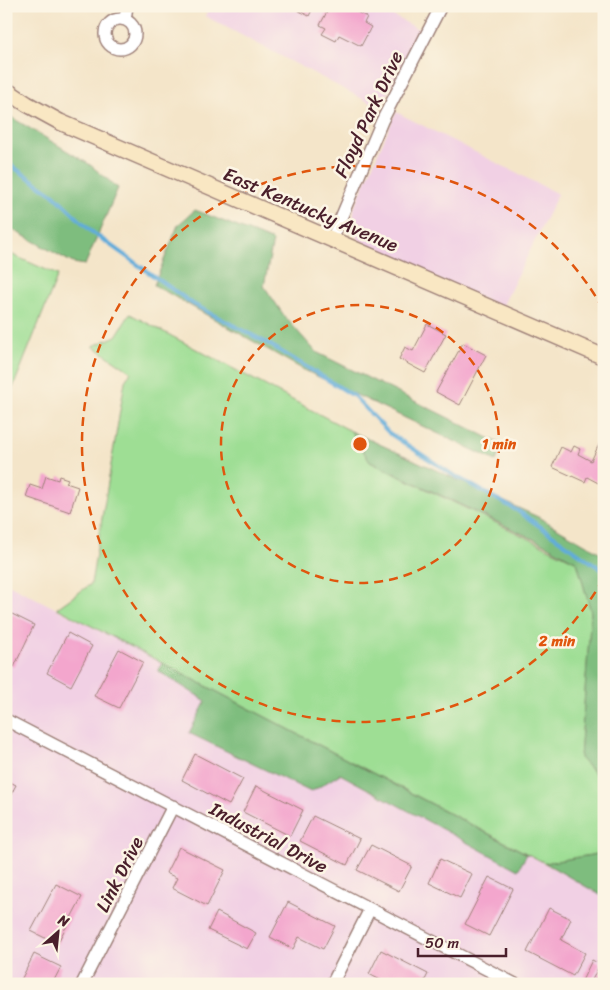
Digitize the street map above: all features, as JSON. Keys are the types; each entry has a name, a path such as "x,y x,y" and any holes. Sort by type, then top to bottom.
{"street":[{"path":"125,20 127,6"},
{"name":"Floyd Park Drive","path":"332,239 374,138 441,6"},
{"name":"East Kentucky Avenue","path":"6,90 60,122 604,357"},
{"name":"Industrial Drive","path":"6,720 515,984"},
{"name":"Link Drive","path":"82,984 173,806"},
{"path":"332,984 370,909"}],"shaded area":[{"path":"210,6 375,6 420,30 380,108 205,16"},
{"path":"396,112 558,194 502,307 366,248 368,245 359,240 353,230 354,208"},
{"path":"6,583 162,663 158,671 206,701 190,734 310,792 339,774 518,870 527,854 604,897 604,984 6,984"}],"green space":[{"path":"6,114 89,164 118,188 85,265 73,263 6,226"},
{"path":"195,210 273,241 264,286 285,317 316,352 503,445 496,461 304,370 154,285 178,225"},
{"path":"6,252 58,275 6,405"},
{"path":"130,314 351,431 370,462 577,562 591,612 580,758 604,783 603,853 545,863 57,608 91,584 125,381 131,372 93,346 116,336"},
{"path":"351,431 538,517 604,555 604,783 580,758 591,612 577,562 548,546 370,462"},
{"path":"162,663 527,854 518,870 340,774 311,792 189,733 206,701 158,671"},
{"path":"604,819 604,897 545,863 603,853"}],"building":[{"path":"290,6 314,6 309,16"},
{"path":"330,6 345,6 367,17 364,23 371,27 361,46 339,35 336,41 322,34 326,28 320,25"},
{"path":"427,324 446,334 425,373 399,359 405,347 413,351"},
{"path":"463,343 486,355 460,405 436,392"},
{"path":"604,434 602,485 587,477 585,482 552,467 561,447 571,452 574,446 580,449 578,454 591,461"},
{"path":"46,476 58,480 59,476 68,479 66,483 78,487 70,512 26,497 30,485 42,489"},
{"path":"6,611 34,625 14,667 6,663"},
{"path":"68,633 92,646 71,686 47,673"},
{"path":"119,649 143,662 119,708 94,696"},
{"path":"195,754 243,779 229,805 182,780"},
{"path":"6,780 16,785 8,800 6,799"},
{"path":"256,786 303,810 290,836 243,812"},
{"path":"313,816 360,839 347,865 300,841"},
{"path":"371,845 412,866 399,891 357,870"},
{"path":"179,847 225,870 207,906 172,888 177,878 166,873"},
{"path":"440,859 472,874 460,898 429,883"},
{"path":"489,877 513,889 489,936 465,924"},
{"path":"56,884 82,897 57,944 31,931"},
{"path":"288,902 335,926 323,949 299,937 293,949 270,937"},
{"path":"549,908 571,919 561,940 585,953 573,976 527,952"},
{"path":"217,912 256,933 247,949 208,930"},
{"path":"381,950 428,974 423,984 388,984 369,974"},
{"path":"34,954 61,967 52,984 19,984"},
{"path":"592,960 600,964 590,984 588,984 582,981"},
{"path":"604,963 604,984 593,984"}],"waterway":[{"path":"6,162 54,195 92,232 193,304 267,343 354,396 389,433 450,473 518,511 604,571"}]}
